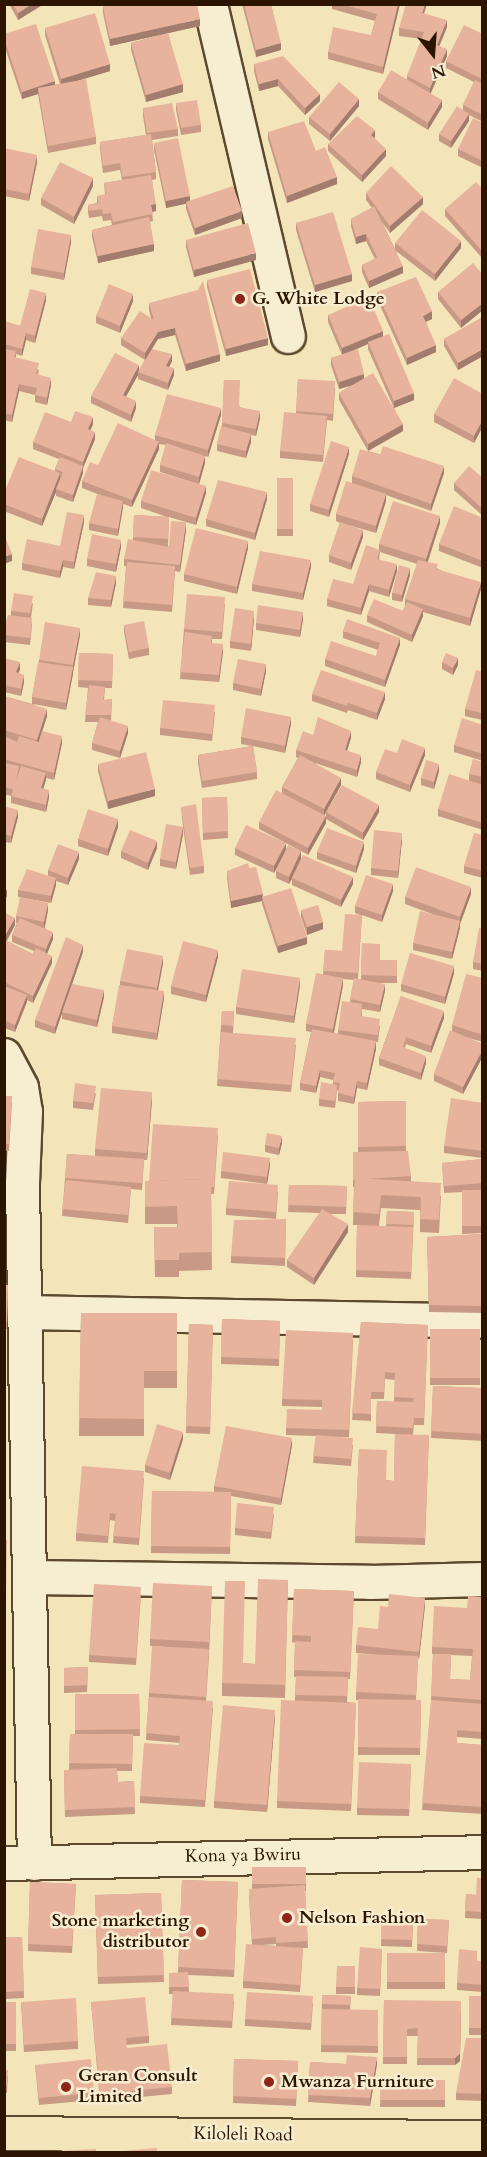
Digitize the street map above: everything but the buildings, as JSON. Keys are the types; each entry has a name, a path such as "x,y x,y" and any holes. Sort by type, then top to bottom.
{"main road":[{"name":"Kiloleli Road","path":"4,2133 483,2137"}],"street":[{"path":"210,4 288,336"},
{"path":"4,1055 21,1087 26,1112 13,1183 27,1312 30,1577 19,1863"},
{"path":"27,1312 483,1321"},
{"path":"30,1577 370,1582 483,1579"},
{"name":"Kona ya Bwiru","path":"19,1863 483,1852"}],"place":[{"name":"G. White Lodge","path":"240,299"},
{"name":"Nelson Fashion","path":"287,1918"},
{"name":"Stone marketing distributor","path":"201,1932"},
{"name":"Mwanza Furniture","path":"269,2082"},
{"name":"Geran Consult Limited","path":"66,2087"}]}
